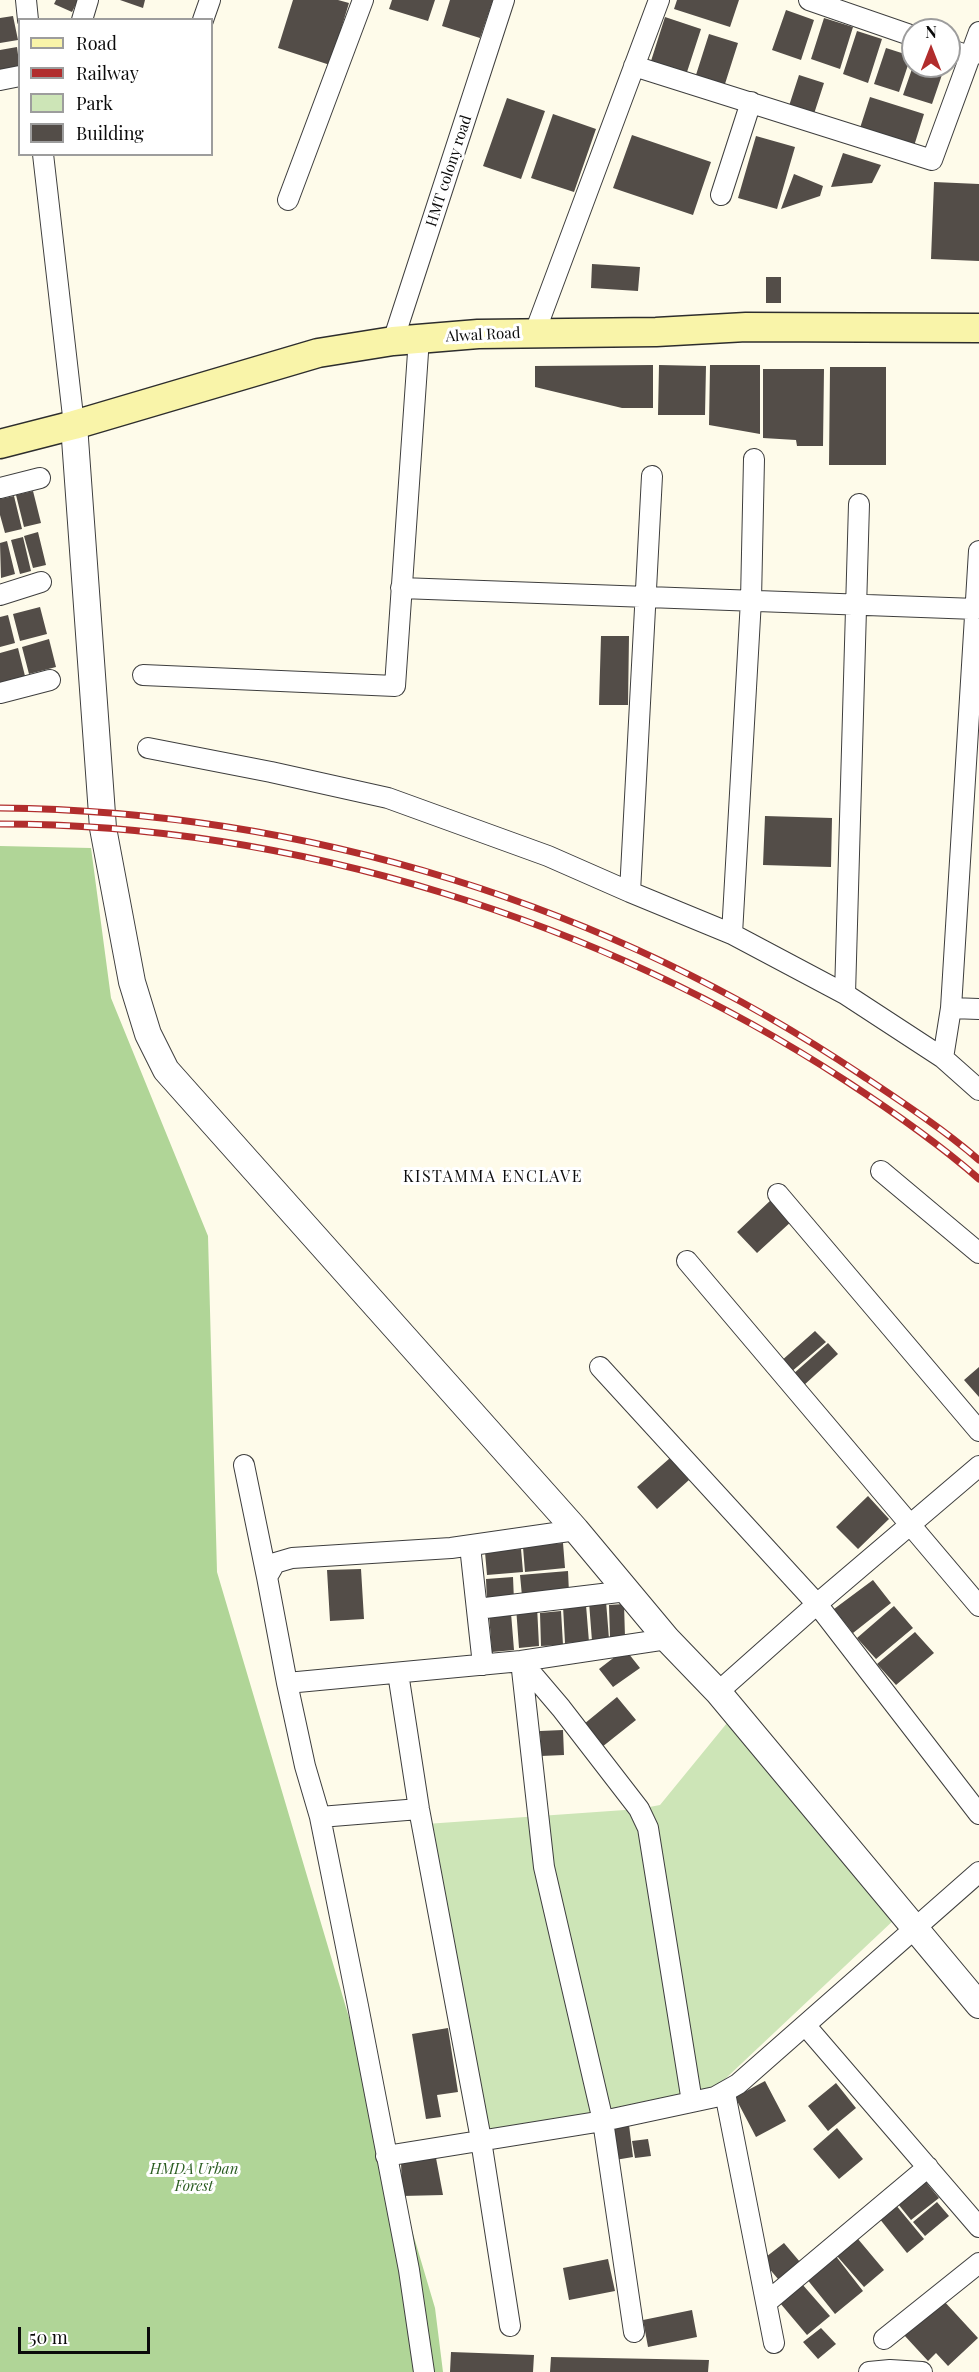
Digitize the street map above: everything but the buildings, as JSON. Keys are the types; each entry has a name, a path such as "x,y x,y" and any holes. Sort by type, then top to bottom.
{"main road":[{"name":"Alwal Road","path":"0,444 74,425 318,353 406,340 535,332 656,332 746,327 979,328"}],"street":[{"path":"26,0 28,18"},
{"path":"83,18 88,0"},
{"path":"204,18 210,0"},
{"path":"288,200 363,0"},
{"name":"HMT colony road","path":"143,675 394,686 401,588 406,340 504,0"},
{"path":"535,332 659,0"},
{"path":"809,0 853,7 901,30"},
{"path":"634,66 932,160 979,32"},
{"path":"961,53 971,57"},
{"path":"0,80 18,76"},
{"path":"721,195 752,102"},
{"path":"43,156 74,425 103,828 132,982 148,1034 166,1070 576,1530 667,1639 718,1692 979,2005"},
{"path":"732,934 751,600 754,459"},
{"path":"630,892 652,476"},
{"path":"0,488 40,478"},
{"path":"845,994 858,603 859,504"},
{"path":"942,1058 951,1008 979,551"},
{"path":"0,595 41,582"},
{"path":"401,588 976,609"},
{"path":"0,693 50,680"},
{"path":"148,748 387,798 548,856 732,934 845,994 942,1058 979,1090"},
{"path":"951,1008 979,1009"},
{"path":"881,1171 979,1253"},
{"path":"778,1194 979,1431"},
{"path":"687,1261 979,1606"},
{"path":"600,1367 817,1604 979,1814"},
{"path":"244,1466 287,1683 305,1766 320,1817 409,2270 424,2372"},
{"path":"718,1692 979,1466"},
{"path":"267,1577 275,1563 292,1558 470,1546 576,1530"},
{"path":"470,1546 483,1665"},
{"path":"477,1609 627,1591"},
{"path":"287,1683 521,1661 667,1639"},
{"path":"521,1661 561,1708 639,1809 648,1828 692,2102"},
{"path":"521,1661 544,1867 603,2121 634,2332"},
{"path":"398,1673 419,1809 481,2140 510,2326"},
{"path":"320,1817 419,1809"},
{"path":"386,2156 603,2121 725,2093 979,1872"},
{"path":"805,2025 928,2167 976,2217"},
{"path":"725,2093 774,2343"},
{"path":"767,2302 928,2167"},
{"path":"884,2340 979,2263"},
{"path":"869,2372 890,2370 922,2372"}],"green space":[{"name":"HMDA Urban Forest","path":"0,846 91,848 111,998 208,1236 217,1572 435,2308 443,2372 0,2372"},
{"path":"727,1723 896,1918 707,2096 482,2134 426,1824 639,1809 660,1805"}],"railway":[{"path":"0,808 115,813 228,827 341,849 451,879 559,917 664,962 766,1016 893,1096 979,1160"},
{"path":"0,824 111,828 222,842 332,863 441,892 548,929 652,973 751,1024 880,1104 931,1140 979,1179"}],"district":[{"name":"KISTAMMA ENCLAVE","path":"493,1177"}]}
